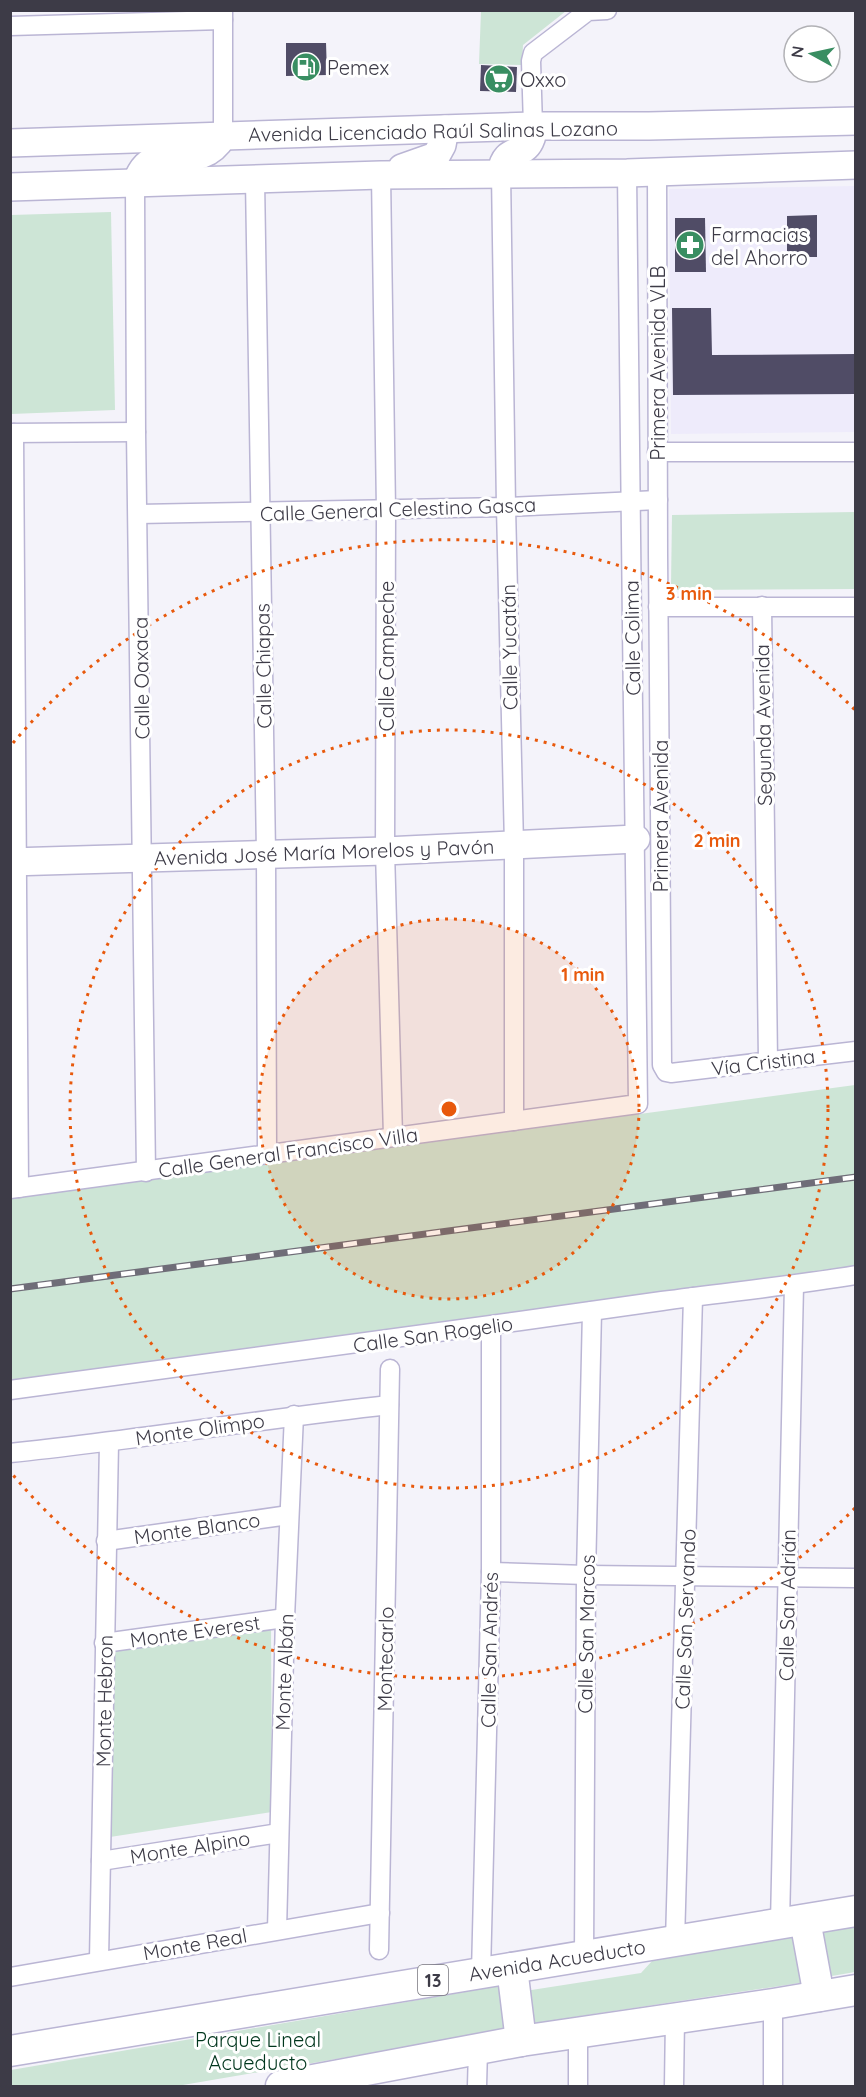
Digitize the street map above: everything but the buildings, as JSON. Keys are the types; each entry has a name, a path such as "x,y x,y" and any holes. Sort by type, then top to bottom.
{"main road":[{"name":"Avenida Licenciado Raúl Salinas Lozano","path":"10,143 533,126 649,126 855,121"},
{"path":"501,173 503,161 507,156 521,150 531,140 533,126"},
{"path":"381,175 436,156 442,145 445,129"},
{"path":"135,184 149,163 157,159 200,155 212,151 223,136"},
{"path":"10,187 381,175 627,173 855,165"},
{"name":"Avenida José María Morelos y Pavón","path":"14,862 385,851 636,839"},
{"name":"Avenida Acueducto","path":"10,2051 855,1911"},
{"path":"793,1922 819,1996"},
{"path":"512,1968 521,2041"},
{"path":"281,2086 578,2031 773,2004 855,1990"}],"street":[{"path":"533,126 531,55 588,11 608,10"},
{"path":"10,26 223,15 223,136"},
{"name":"Primera Avenida VLB","path":"657,172 658,553"},
{"name":"Calle Yucatán","path":"501,173 514,845 514,1121"},
{"name":"Calle Colima","path":"627,173 629,500 636,839 638,1104"},
{"name":"Calle Campeche","path":"381,175 386,510 385,851 393,1136"},
{"name":"Calle Chiapas","path":"255,180 266,853 267,1153"},
{"name":"Calle Oaxaca","path":"135,184 146,1172"},
{"path":"15,1189 13,433 136,432"},
{"path":"657,452 855,452"},
{"name":"Calle General Celestino Gasca","path":"138,514 506,507 658,500"},
{"name":"Primera Avenida","path":"658,553 661,1057 663,1068 671,1073"},
{"name":"Segunda Avenida","path":"762,606 768,1061"},
{"path":"658,607 855,607"},
{"name":"Vía Cristina","path":"671,1073 855,1051"},
{"name":"Calle General Francisco Villa","path":"15,1189 638,1104"},
{"name":"Calle San Rogelio","path":"10,1390 855,1275"},
{"name":"Calle San Adrián","path":"793,1922 788,1578 794,1285"},
{"name":"Calle San Servando","path":"675,1942 693,1297"},
{"name":"Calle San Marcos","path":"584,1956 586,1575 592,1311"},
{"name":"Calle San Andrés","path":"481,1973 491,1572 491,1326"},
{"name":"Montecarlo","path":"379,1950 390,1369"},
{"name":"Monte Olimpo","path":"10,1453 109,1443 294,1415 389,1405"},
{"name":"Monte Albán","path":"277,1930 285,1618 294,1415"},
{"name":"Monte Hebron","path":"99,1960 109,1443"},
{"name":"Monte Blanco","path":"106,1541 289,1515"},
{"path":"491,1572 855,1578"},
{"name":"Monte Everest","path":"105,1643 285,1618"},
{"name":"Monte Alpino","path":"101,1861 279,1833"},
{"name":"Monte Real","path":"10,1977 380,1913"},
{"path":"773,2004 773,2086"},
{"path":"674,2086 675,2018"},
{"path":"578,2031 578,2086"},
{"path":"477,2086 478,2049"}],"shaded area":[{"path":"855,186 855,432 671,434 669,189"}],"green space":[{"path":"481,10 566,11 523,45 522,65 479,64"},
{"path":"111,212 115,410 11,414 11,215"},
{"path":"855,512 855,589 677,590 671,585 672,515"},
{"path":"855,1085 855,1266 11,1380 10,1199"},
{"path":"271,1624 272,1812 110,1837 115,1649"},
{"path":"855,1925 855,1972 826,1977 818,1931"},
{"path":"797,1936 806,1982 528,2024 525,1991 641,1973 652,1961"},
{"name":"Parque Lineal Acueducto","path":"499,1986 506,2030 177,2086 11,2086 11,2070"}],"railway":[{"path":"10,1289 856,1177"}],"place":[{"name":"Pemex","path":"306,67"},
{"name":"Oxxo","path":"499,79"},
{"name":"Farmacias del Ahorro","path":"690,245"}]}
